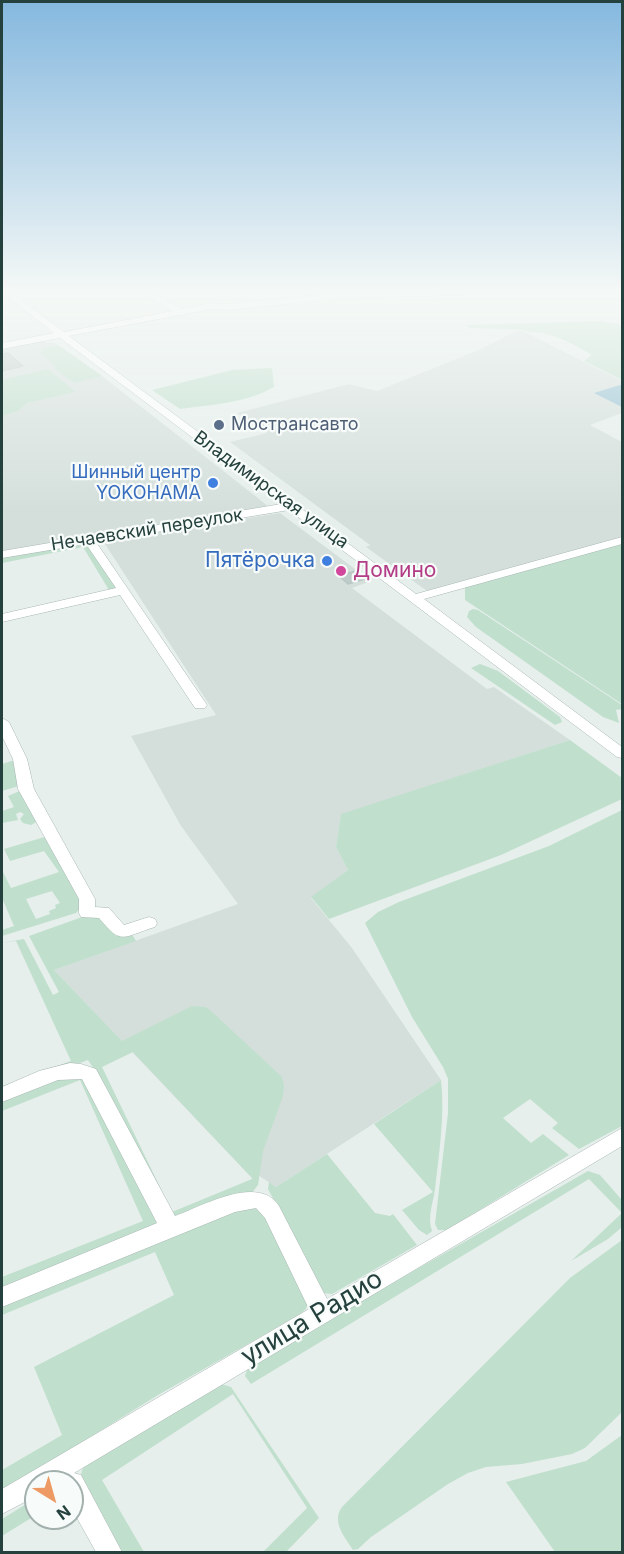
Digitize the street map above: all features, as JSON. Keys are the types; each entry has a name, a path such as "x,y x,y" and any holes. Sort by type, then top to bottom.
{"street":[{"name":"Владимирская улица","path":"101,365 622,754"},
{"name":"Нечаевский переулок","path":"2,554 293,506"},
{"path":"89,540 200,705"},
{"path":"415,598 622,540"},
{"path":"2,618 124,590"},
{"path":"2,722 20,759 26,789 87,899 87,913 103,912 120,932 149,923"},
{"path":"2,1095 63,1071 81,1069 93,1078 170,1227"},
{"name":"улица Радио","path":"79,1470 322,1312 622,1136"},
{"path":"2,1297 170,1227 228,1206 260,1200 272,1212 322,1312"},
{"name":"улица Радио","path":"2,1502 24,1494"},
{"path":"84,1506 109,1552"}],"shaded area":[{"path":"2,365 86,365 268,506 2,551"},
{"path":"443,365 589,365 622,381 622,413 590,425 622,442 622,537 427,591 366,547 370,545 230,442 267,433 237,413 349,384 377,391"},
{"path":"280,513 371,581 352,588 487,689 494,687 570,740 341,815 336,847 348,870 311,898 352,948 441,1080 276,1187 258,1175 253,1179 54,970 238,904 181,826 131,736 216,715 103,541"}],"green space":[{"path":"54,365 86,365 102,376 74,383 54,368 56,367"},
{"path":"591,365 622,365 622,380"},
{"path":"272,368 274,387 252,397 228,402 180,409 152,390 232,370"},
{"path":"48,369 75,392 27,403 18,411 2,416 2,380"},
{"path":"87,544 118,588 109,590 83,547 2,563 2,556"},
{"path":"622,544 622,704 465,600 465,587"},
{"path":"478,610 622,705 622,709 616,710 619,723 603,717 476,627 467,617 469,611"},
{"path":"480,664 498,671 560,717 562,722 555,725 471,668"},
{"path":"570,740 622,778 622,799 501,855 329,919 311,897 348,870 336,847 341,814"},
{"path":"15,760 19,786 2,791 2,764"},
{"path":"22,790 38,821 31,825 23,823 20,819 24,814 20,812 16,814 18,820 2,823 2,811 14,807 8,796"},
{"path":"622,810 622,1126 579,1149 552,1128 558,1123 530,1099 503,1118 531,1143 543,1134 569,1155 447,1230 438,1230 435,1224 448,1113 448,1079 412,1017 365,923 378,912 399,902 549,846"},
{"path":"48,836 85,903 76,913 2,936 2,930 14,926 2,898 2,870 11,888 59,872 44,851 10,861 4,849","holes":["52,891 60,903 49,911 50,914 36,919 26,899"]},
{"path":"85,916 97,916 116,936 130,931 136,941 54,970 122,1041 192,1006 205,1007 282,1077 283,1096 263,1151 258,1185 251,1194 180,1219 169,1217 108,1091 88,1060 2,1092 2,1086 71,1061 16,941 2,943 24,939 53,995 59,992 29,936","holes":["133,1052 252,1178 172,1212 102,1067"]},
{"path":"63,1076 86,1078 159,1220 152,1231 2,1293 2,1277 143,1221 80,1080 2,1111 2,1099"},
{"path":"441,1080 441,1134 430,1216 432,1231 427,1235 419,1230 402,1210 433,1192 374,1124"},
{"path":"327,1154 375,1213 390,1216 393,1214 417,1245 332,1294 323,1293 268,1189 269,1182 276,1187"},
{"path":"588,1171 600,1175 622,1200 622,1213 589,1179 251,1384 245,1376 247,1370 342,1312"},
{"path":"233,1209 259,1209 265,1214 308,1303 306,1309 158,1395 37,1470 24,1470 24,1478 2,1492 2,1470 62,1435 34,1367 174,1295 155,1252 2,1315 2,1303 178,1229"},
{"path":"622,1213 622,1227 608,1239 571,1261"},
{"path":"622,1240 622,1412 585,1448 572,1454 522,1464 486,1467 468,1473 448,1484 371,1537 358,1549 353,1550 339,1524 338,1518 342,1507 570,1278"},
{"path":"221,1384 231,1387 319,1518 286,1552 263,1552 307,1508 233,1394 102,1480 144,1552 121,1552 84,1485 83,1467"},
{"path":"622,1435 622,1552 555,1552 506,1482 586,1461"},
{"path":"24,1505 24,1522 2,1536 2,1519"}],"water":[{"path":"620,385 622,385 622,407 594,393"}],"building":[{"path":"2,365 23,366 2,371"},
{"path":"355,571 365,579 348,584 339,576"}],"place":[{"name":"Мострансавто","path":"219,425"},
{"name":"Шинный центр YOKOHAMA","path":"213,483"},
{"name":"Пятёрочка","path":"327,561"},
{"name":"Домино","path":"341,571"}]}
